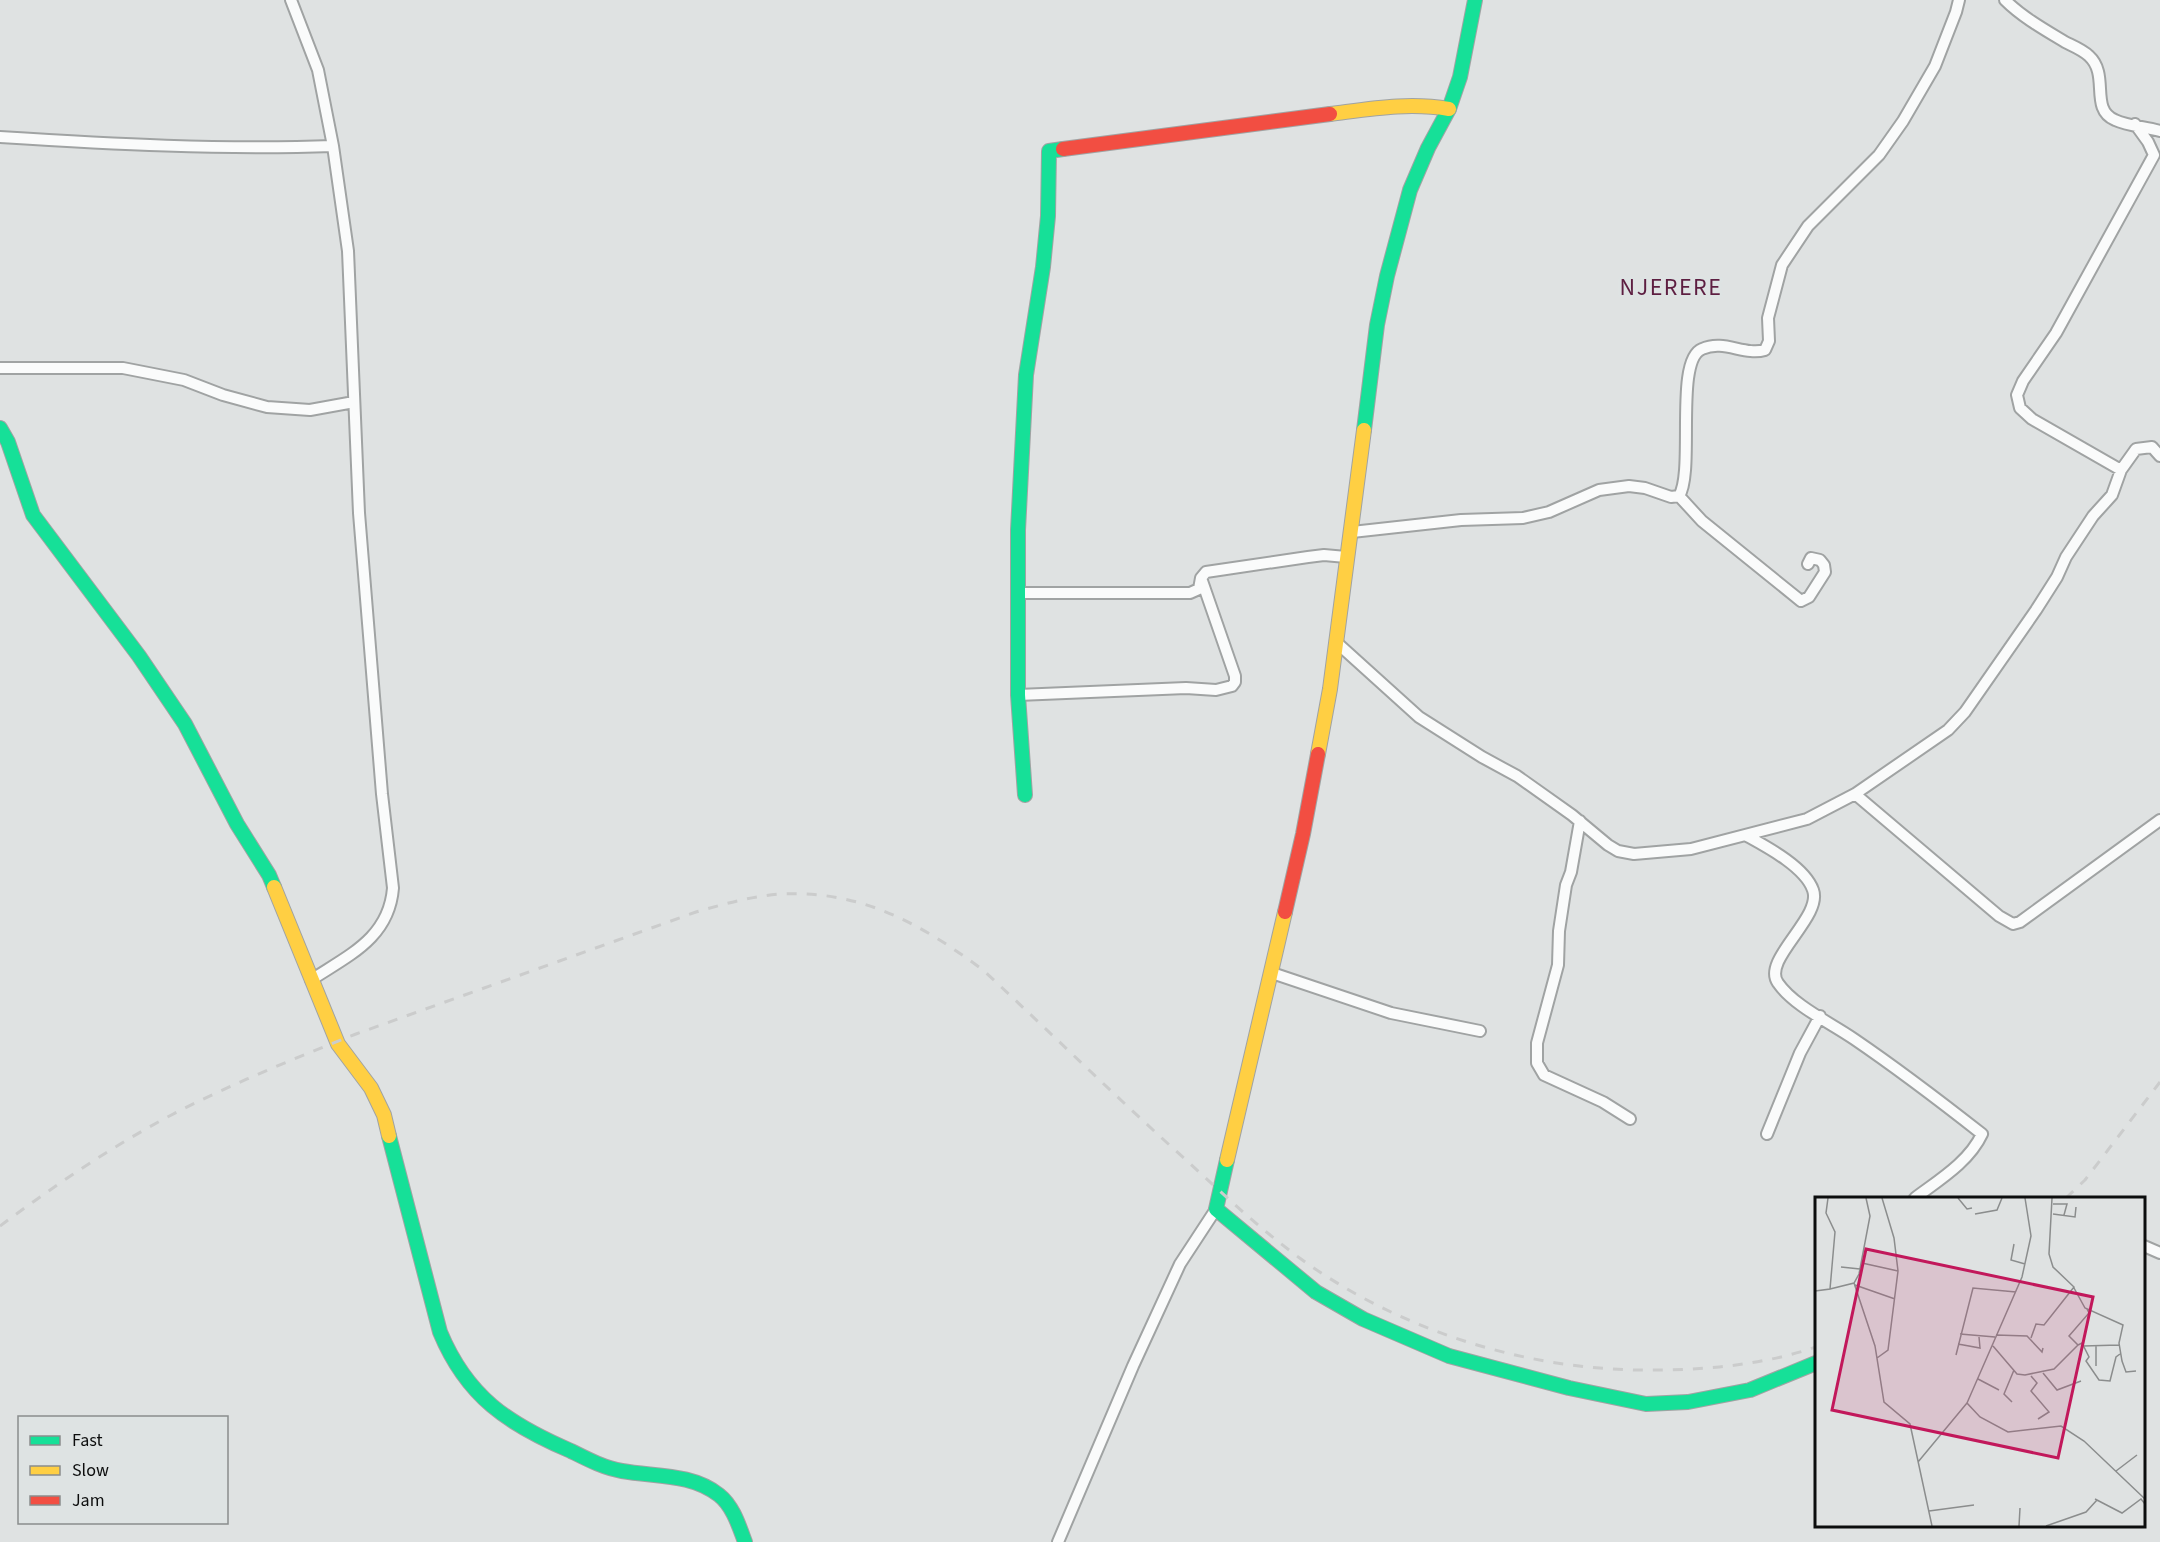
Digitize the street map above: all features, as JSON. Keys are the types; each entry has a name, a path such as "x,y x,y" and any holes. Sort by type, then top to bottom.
{"street":[{"path":"291,0 318,70 333,146 348,251 359,513 381,794 393,888 392,902 387,916 372,938 311,980"},
{"path":"1058,1542 1133,1366 1180,1264 1216,1209 1305,823 1330,689 1377,325 1387,276 1410,190 1428,148 1449,109 1460,77 1475,0"},
{"path":"1679,496 1682,491 1684,467 1686,401 1694,355 1699,350 1717,345 1756,351 1766,350 1769,341 1768,318 1782,265 1808,226 1879,155 1903,121 1935,66 1959,0"},
{"path":"2005,0 2028,18 2089,56 2101,77 2101,103 2104,113 2115,120 2160,130"},
{"path":"1025,795 1018,695 1017,593 1026,375 1047,226 1049,152 1391,105 1424,105 1449,109"},
{"path":"2121,470 2032,419 2020,408 2017,395 2023,381 2056,333 2154,155 2135,124"},
{"path":"0,137 131,146 283,148 333,146"},
{"path":"0,368 123,368 184,380 223,395 267,407 310,410 354,402"},
{"path":"0,428 13,454 33,515 140,656 185,724 237,824 269,875 338,1044 371,1088 384,1115 440,1332 450,1358 466,1381 500,1414 550,1443 619,1471 676,1477 697,1482 720,1495 735,1519 745,1542"},
{"path":"1336,642 1419,717 1517,776 1618,851 1634,854 1691,849 1807,819 1855,794 1948,730 1965,712 2036,610 2082,532 2112,495 2121,470 2136,449 2152,447 2160,456"},
{"path":"1352,532 1461,519 1523,518 1549,513 1599,490 1629,486 1645,488 1671,497 1679,496"},
{"path":"1679,496 1702,521 1801,601 1809,597 1825,572 1820,560 1811,558 1808,564"},
{"path":"1017,593 1190,593 1199,589 1201,578 1206,572 1308,556 1346,557"},
{"path":"1018,695 1186,688 1216,690 1232,686 1235,676 1201,578"},
{"path":"1855,794 1999,916 2013,924 2020,922 2160,820"},
{"path":"1580,821 1564,896 1559,931 1558,964 1537,1043 1537,1063 1544,1075 1602,1102 1630,1119"},
{"path":"1747,836 1776,852 1808,880 1814,891 1813,902 1803,923 1782,954 1774,973 1776,982 1794,1000 1921,1086 1982,1134 1976,1146 1956,1167 1916,1197"},
{"path":"1272,973 1391,1013 1480,1031"},
{"path":"1767,1134 1776,1107 1800,1053 1820,1016"},
{"path":"1216,1209 1316,1292 1363,1319 1449,1356 1569,1388 1646,1404 1688,1402 1750,1389 1815,1363"},
{"path":"2145,1246 2160,1253"}],"railway":[{"path":"0,1226 47,1192 145,1129 197,1102 296,1058 356,1034 696,912 759,897 810,894 864,904 889,913 960,953 983,970 1160,1137 1271,1236 1338,1284 1378,1306 1461,1340 1549,1362 1593,1368 1683,1370 1728,1366 1773,1359 1815,1347"},
{"path":"2067,1197 2085,1180 2160,1082"}],"traffic: fast":[{"path":"1364,430 1377,325 1387,276 1410,190 1428,148 1449,109 1460,77 1475,0"},
{"path":"1025,795 1018,695 1018,530 1026,375 1043,267 1048,216 1049,151 1063,149"},
{"path":"0,428 8,442 33,515 139,656 185,724 237,824 274,887"},
{"path":"389,1136 440,1332 451,1355 477,1391 509,1419 548,1441 596,1463 622,1471 685,1479 708,1488 728,1505 745,1542"},
{"path":"1227,1160 1216,1209 1316,1292 1363,1319 1449,1356 1569,1388 1646,1404 1688,1402 1750,1390 1815,1363"}],"traffic: slow":[{"path":"1330,114 1404,106 1449,109"},
{"path":"1318,754 1330,689 1364,430"},
{"path":"274,887 338,1044 371,1088 384,1115 389,1136"},
{"path":"1227,1160 1285,912"}],"traffic: jam":[{"path":"1063,149 1330,114"},
{"path":"1285,912 1318,754"}],"district":[{"name":"NJERERE","path":"1671,287"}]}
